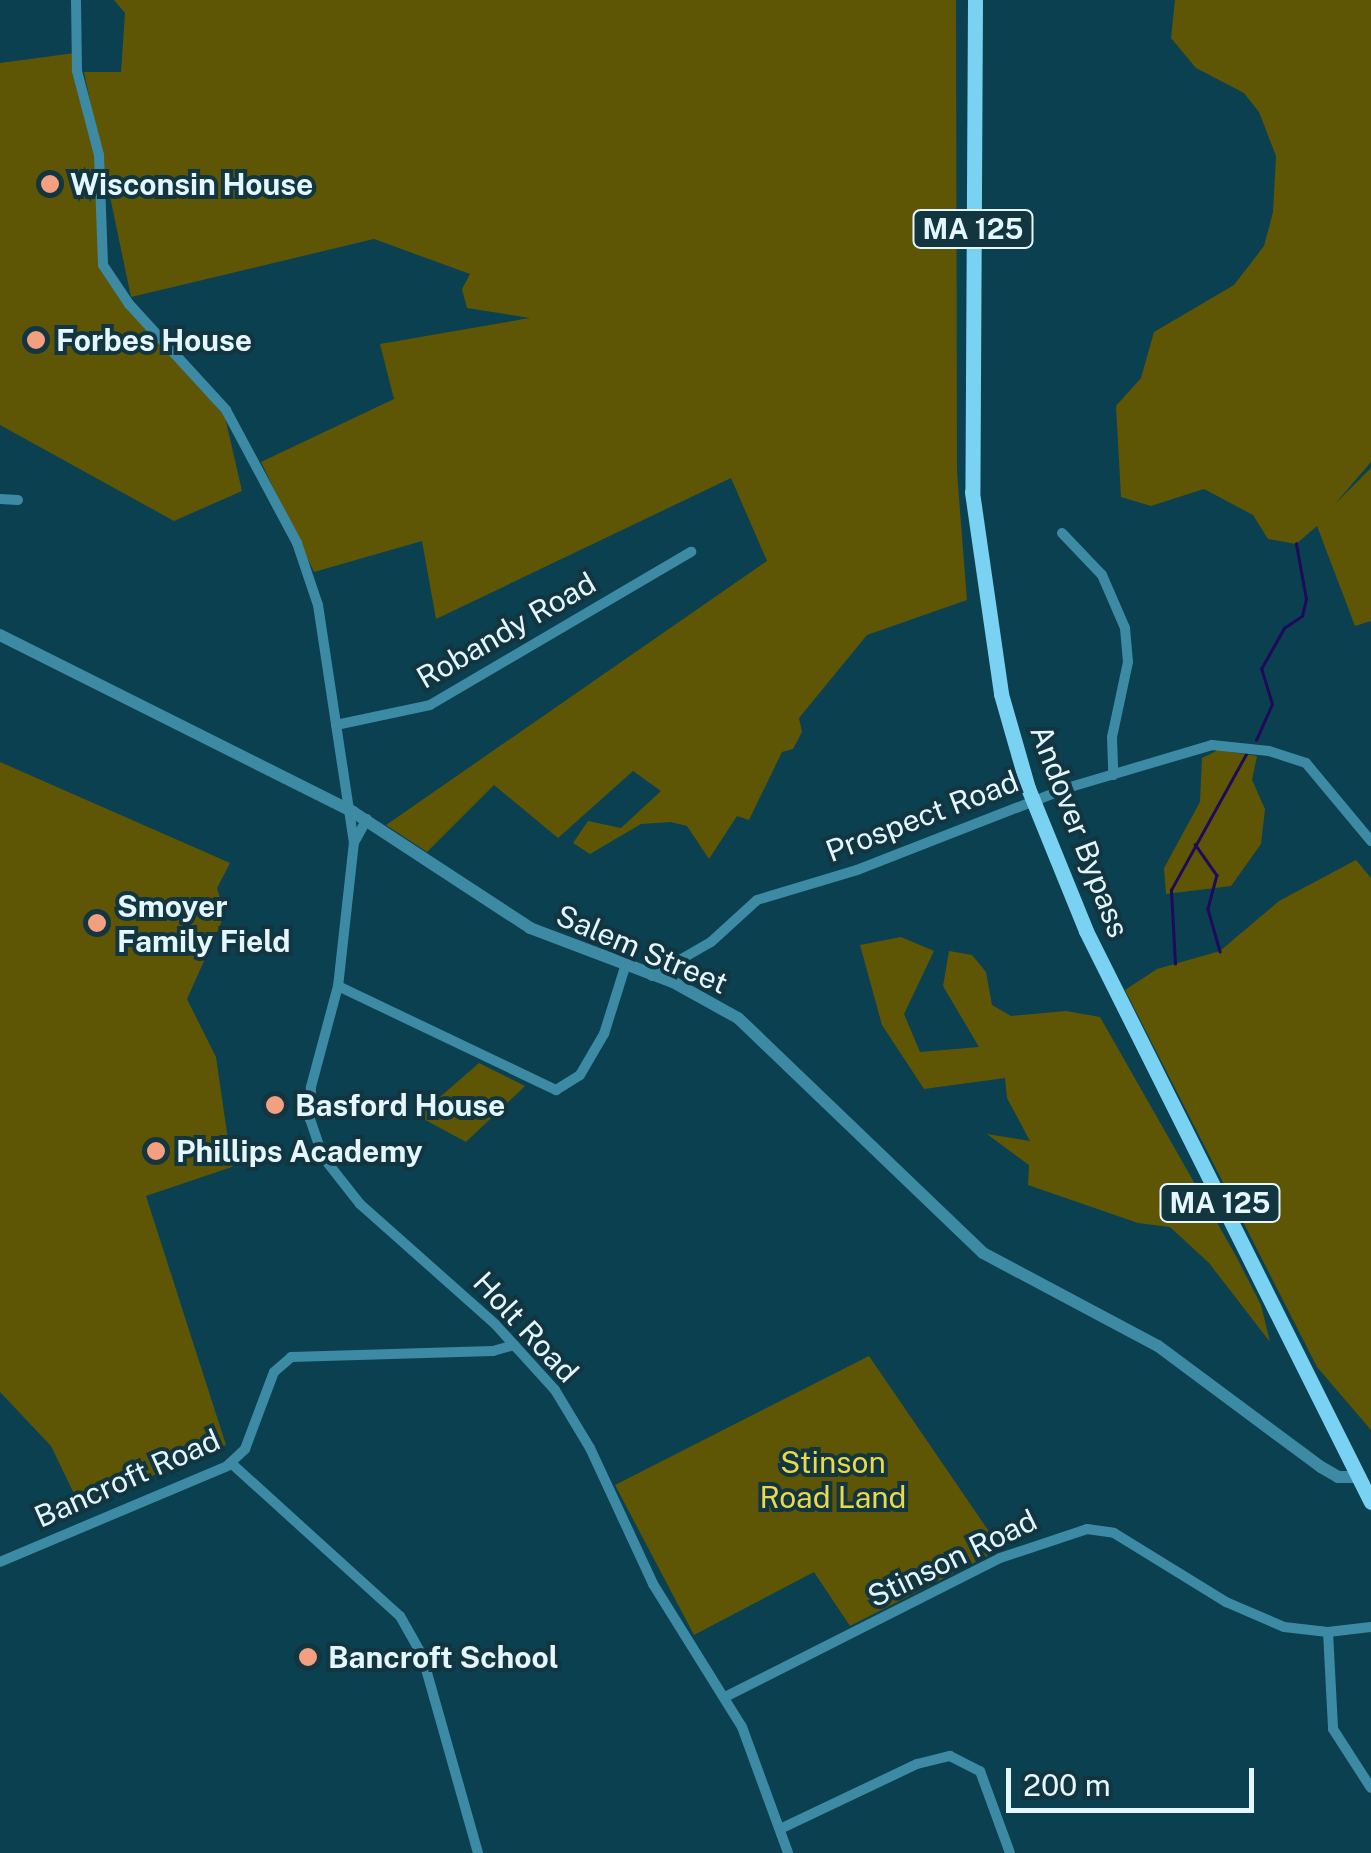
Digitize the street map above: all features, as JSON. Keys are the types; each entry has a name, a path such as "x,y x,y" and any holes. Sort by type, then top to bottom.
{"main road":[{"name":"Andover Bypass","path":"975,0 972,492 1001,694 1033,802 1086,931 1371,1502"}],"street":[{"name":"Holt Road","path":"76,0 77,72 99,155 103,265 129,304 213,393 264,476 313,588 354,842 338,986 309,1107 323,1157 360,1204 514,1345 578,1425 653,1584 725,1696 788,1853"},
{"path":"0,499 18,500"},
{"path":"1062,533 1102,575 1125,628 1128,662 1112,736 1113,775"},
{"name":"Robandy Road","path":"336,725 430,705 691,552"},
{"name":"Salem Street","path":"0,634 367,819 530,928 718,1006 755,1032 924,1203 983,1253 1158,1346 1322,1467 1360,1477"},
{"name":"Prospect Road","path":"652,976 711,942 757,900 857,870 1033,802 1212,745 1281,754 1319,772 1371,841"},
{"name":"Holt Road","path":"354,842 367,819"},
{"path":"338,986 556,1090 580,1075 604,1034 625,967"},
{"name":"Bancroft Road","path":"0,1562 232,1463 245,1449 274,1372 291,1357 493,1352 514,1345"},
{"path":"232,1463 400,1616 422,1655 465,1825 478,1853"},
{"name":"Stinson Road","path":"725,1696 1000,1558 1087,1529 1114,1533 1256,1615 1284,1627 1328,1632 1371,1627"},
{"path":"1328,1632 1333,1729 1371,1788"},
{"path":"780,1829 926,1761 950,1756 980,1771 1010,1853"}],"green space":[{"path":"114,0 956,0 957,472 967,600 867,635 799,718 802,732 793,749 782,752 749,820 737,816 709,859 687,826 671,822 641,824 590,854 573,843 588,821 621,828 661,791 633,771 558,838 494,785 427,852 386,825 767,561 731,478 436,619 422,541 314,572 261,462 394,399 380,344 530,318 467,308 462,289 470,274 374,239 131,297 84,72 121,72 125,13"},
{"path":"1175,0 1371,0 1371,462 1334,505 1371,468 1371,621 1355,626 1317,526 1296,544 1268,539 1253,515 1204,489 1151,506 1121,497 1116,406 1141,378 1154,332 1234,285 1264,246 1273,212 1276,156 1259,112 1244,93 1196,68 1171,38"},
{"path":"75,53 98,145 103,265 225,417 242,491 174,521 0,425 0,63"},
{"path":"1218,750 1257,756 1252,780 1265,809 1261,844 1231,886 1166,894 1164,868 1200,802 1202,758"},
{"name":"Phillips Academy","path":"0,762 230,863 217,888 225,914 187,999 216,1057 232,1167 146,1196 226,1445 80,1506 51,1446 0,1392"},
{"path":"1356,860 1371,878 1371,1430 1317,1367 1125,990 1157,969 1220,951 1279,901"},
{"path":"901,937 934,951 904,1014 920,1052 979,1047 943,986 949,951 972,955 986,972 992,1005 1011,1016 1066,1011 1100,1017 1236,1256 1261,1305 1270,1342 1209,1263 1170,1227 1138,1223 1028,1185 1029,1165 987,1134 1030,1141 1007,1098 1005,1078 924,1089 882,1025 860,945"},
{"path":"479,1063 525,1086 466,1142 418,1116"},
{"name":"Stinson Road Land","path":"869,1356 1001,1549 850,1626 814,1572 694,1635 615,1485"}],"waterway":[{"path":"1256,740 1272,704 1261,669 1284,628 1302,616 1306,599 1296,544"},
{"path":"1175,964 1171,890 1246,754"},
{"path":"1195,844 1217,875 1208,909 1220,951"}],"place":[{"name":"Wisconsin House","path":"50,184"},
{"name":"Forbes House","path":"36,340"},
{"name":"Smoyer Family Field","path":"97,923"},
{"name":"Basford House","path":"275,1105"},
{"name":"Phillips Academy","path":"156,1151"},
{"name":"Bancroft School","path":"308,1657"}]}
